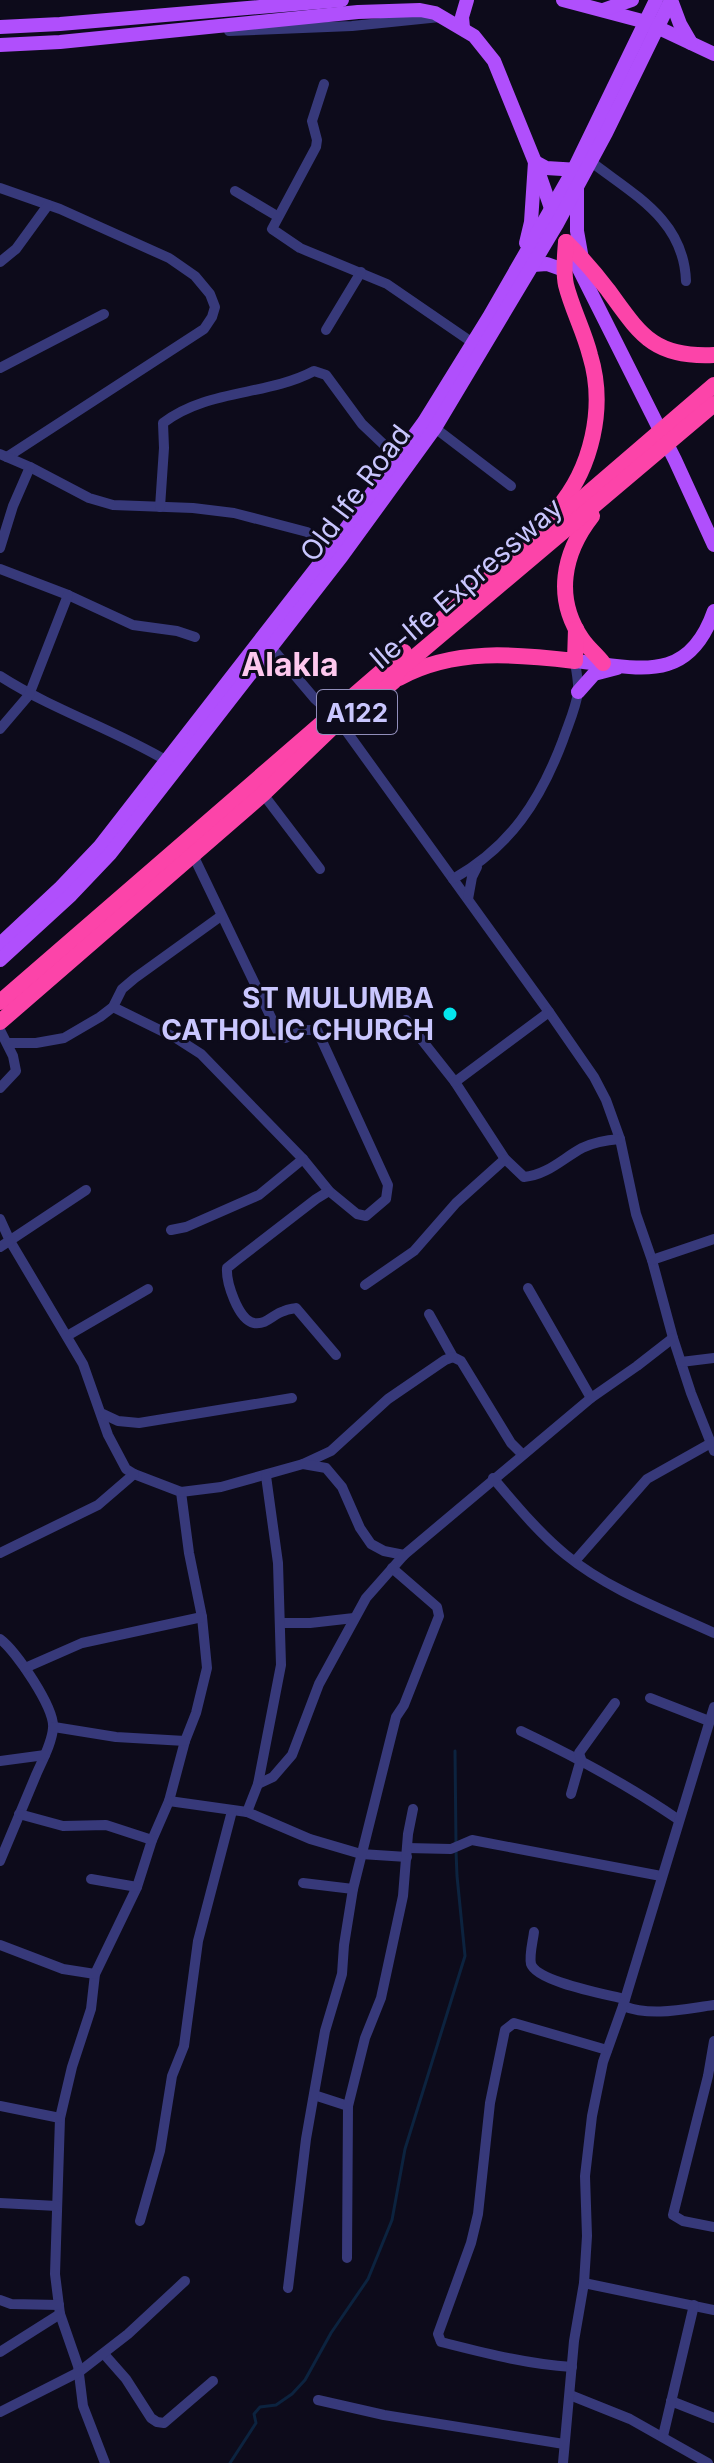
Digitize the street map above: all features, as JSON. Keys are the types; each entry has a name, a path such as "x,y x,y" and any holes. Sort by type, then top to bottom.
{"highway":[{"path":"566,242 628,320 649,340 680,353 714,355"},
{"path":"511,559 567,499 577,482 595,422 593,368 566,286 566,242"},
{"name":"Ile-Ife Expressway","path":"0,1002 335,718 511,559 714,385"},
{"name":"Ile-Ife Expressway","path":"0,1022 263,794 335,718 358,711 394,681 398,671 714,404"},
{"path":"603,663 576,629 565,599 567,566 572,545 596,510 622,482"},
{"path":"394,681 432,664 472,655 517,654 575,661 576,629"}],"main road":[{"path":"0,45 60,42 342,0"},
{"path":"463,28 462,17 467,0"},
{"path":"563,0 652,25 714,54"},
{"path":"603,10 632,0"},
{"name":"Old Ife Road","path":"0,944 100,846 167,761 246,669 271,647 435,428 527,262 606,133 652,25 656,0"},
{"path":"671,0 691,43"},
{"name":"Old Ife Road","path":"652,25 671,0"},
{"path":"0,27 420,10 463,28 484,46 494,61 554,217 714,545"},
{"path":"535,162 546,168 582,171 577,231 582,259"},
{"path":"535,162 527,262 564,270"},
{"name":"Old Ife Road","path":"0,960 71,895 110,854 424,422 527,262"},
{"path":"575,661 637,669 668,665 706,633 714,611"},
{"path":"578,692 594,674 622,667"}],"street":[{"path":"60,42 70,44 176,33 352,26 442,17"},
{"path":"324,84 312,121 316,147 272,229 300,248 387,284 473,343"},
{"path":"582,171 662,218 685,261 686,281"},
{"path":"0,188 48,205 169,258 195,276 210,294 215,307 204,329 4,455"},
{"path":"235,191 277,216"},
{"path":"0,262 16,249 48,205"},
{"path":"326,330 361,272"},
{"path":"0,368 104,314"},
{"path":"160,507 163,423 179,411 230,394 299,379 314,371 326,375 362,424 398,458"},
{"path":"435,428 511,486"},
{"path":"4,455 89,498 113,505 220,511 270,520 307,532 331,549"},
{"path":"0,548 30,467"},
{"path":"0,569 68,595 133,625 177,631 195,637"},
{"path":"0,729 29,695 68,595"},
{"path":"271,647 335,718 549,1012 594,1077 620,1139 636,1214 673,1338 712,1447 647,1479 575,1561"},
{"path":"453,879 478,865 497,849 532,808 551,774 569,724 578,692 575,661"},
{"path":"0,676 29,695 134,742 167,761"},
{"path":"263,794 320,869"},
{"path":"113,1007 201,1054 303,1159 329,1191 357,1214 366,1216 386,1199 388,1185 317,1030 305,1030 285,1038 278,1032 193,855"},
{"path":"468,899 478,865"},
{"path":"8,1043 36,1043 64,1038 113,1007 122,989 135,978 221,916"},
{"path":"455,1082 549,1012"},
{"path":"406,1020 455,1082 505,1159 524,1177 539,1175 584,1147 603,1140 620,1139"},
{"path":"0,1030 8,1043 16,1071 0,1088"},
{"path":"171,1230 186,1227 259,1195 303,1159"},
{"path":"365,1285 414,1251 456,1203 505,1159"},
{"path":"5,1244 86,1190"},
{"path":"329,1191 227,1268 226,1280 245,1318 254,1323 266,1321 281,1311 296,1308 336,1355"},
{"path":"0,1219 5,1244 83,1364 108,1435 126,1469 181,1492 221,1487 266,1476 331,1451 388,1399 453,1357"},
{"path":"652,1260 714,1239"},
{"path":"528,1288 591,1398"},
{"path":"67,1336 148,1289"},
{"path":"429,1314 453,1357 461,1361 511,1443 522,1454"},
{"path":"258,1784 273,1777 292,1755 319,1684 354,1618 366,1598 404,1555 591,1398 673,1338"},
{"path":"681,1362 714,1358"},
{"path":"103,1414 118,1421 139,1423 292,1398"},
{"path":"326,1468 331,1451"},
{"path":"303,1464 326,1468 342,1487 360,1528 371,1544 384,1551 404,1555"},
{"path":"0,1553 98,1505 134,1474"},
{"path":"247,1812 258,1784 281,1665 278,1563 266,1476"},
{"path":"493,1478 532,1525 575,1561 608,1584 714,1633"},
{"path":"105,2463 83,2406 79,2372 60,2309 55,2274 60,2118 72,2067 91,2009 95,1974 137,1887 169,1801 207,1668 202,1617 181,1492"},
{"path":"288,2288 306,2139 325,2031 342,1974 353,1889 396,1717 404,1705 439,1616 437,1607 392,1568"},
{"path":"25,1668 82,1643 202,1617"},
{"path":"282,1623 354,1618"},
{"path":"0,1639 11,1647 25,1668 46,1703 54,1727 0,1861"},
{"path":"650,1698 709,1721"},
{"path":"571,1794 581,1759 579,1753 615,1703"},
{"path":"563,2463 584,2283 587,2236 585,2176 592,2116 607,2050 714,1707"},
{"path":"54,1727 116,1737 185,1741"},
{"path":"521,1731 581,1759 679,1820"},
{"path":"0,1761 45,1755"},
{"path":"169,1801 247,1812 310,1839 361,1854 451,1849 472,1840 661,1876"},
{"path":"347,2258 348,2106 365,2038 381,1998 403,1896 413,1809"},
{"path":"140,2221 160,2151 172,2076 184,2046 198,1941 232,1811"},
{"path":"19,1814 63,1826 106,1825 152,1840"},
{"path":"91,1879 137,1887"},
{"path":"303,1883 353,1889"},
{"path":"534,1932 531,1962 536,1972 550,1979 624,2003 637,2011 665,2012 714,2005"},
{"path":"0,1945 63,1969 95,1974"},
{"path":"572,2367 502,2358 441,2342 438,2334 471,2243 478,2214 490,2103 505,2030 514,2023 523,2024 607,2050"},
{"path":"714,2041 673,2215 683,2221 714,2227"},
{"path":"314,2095 348,2106"},
{"path":"0,2106 60,2118"},
{"path":"0,2203 57,2206"},
{"path":"0,2412 79,2372 104,2354 185,2281"},
{"path":"584,2283 714,2310"},
{"path":"0,2300 60,2309"},
{"path":"663,2436 694,2305"},
{"path":"0,2352 60,2309"},
{"path":"104,2354 157,2422 164,2423 213,2381"},
{"path":"570,2395 630,2419 708,2463"},
{"path":"318,2400 384,2415 564,2444"},
{"path":"671,2401 714,2418"}],"waterway":[{"path":"455,1751 456,1844"},
{"path":"230,2463 256,2423 254,2414 260,2407 276,2405 305,2380 331,2333 368,2279 392,2220 405,2149 465,1956 456,1851"}],"place":[{"name":"ST MULUMBA CATHOLIC CHURCH","path":"450,1014"}],"district":[{"name":"AlakIa","path":"290,664"}]}
